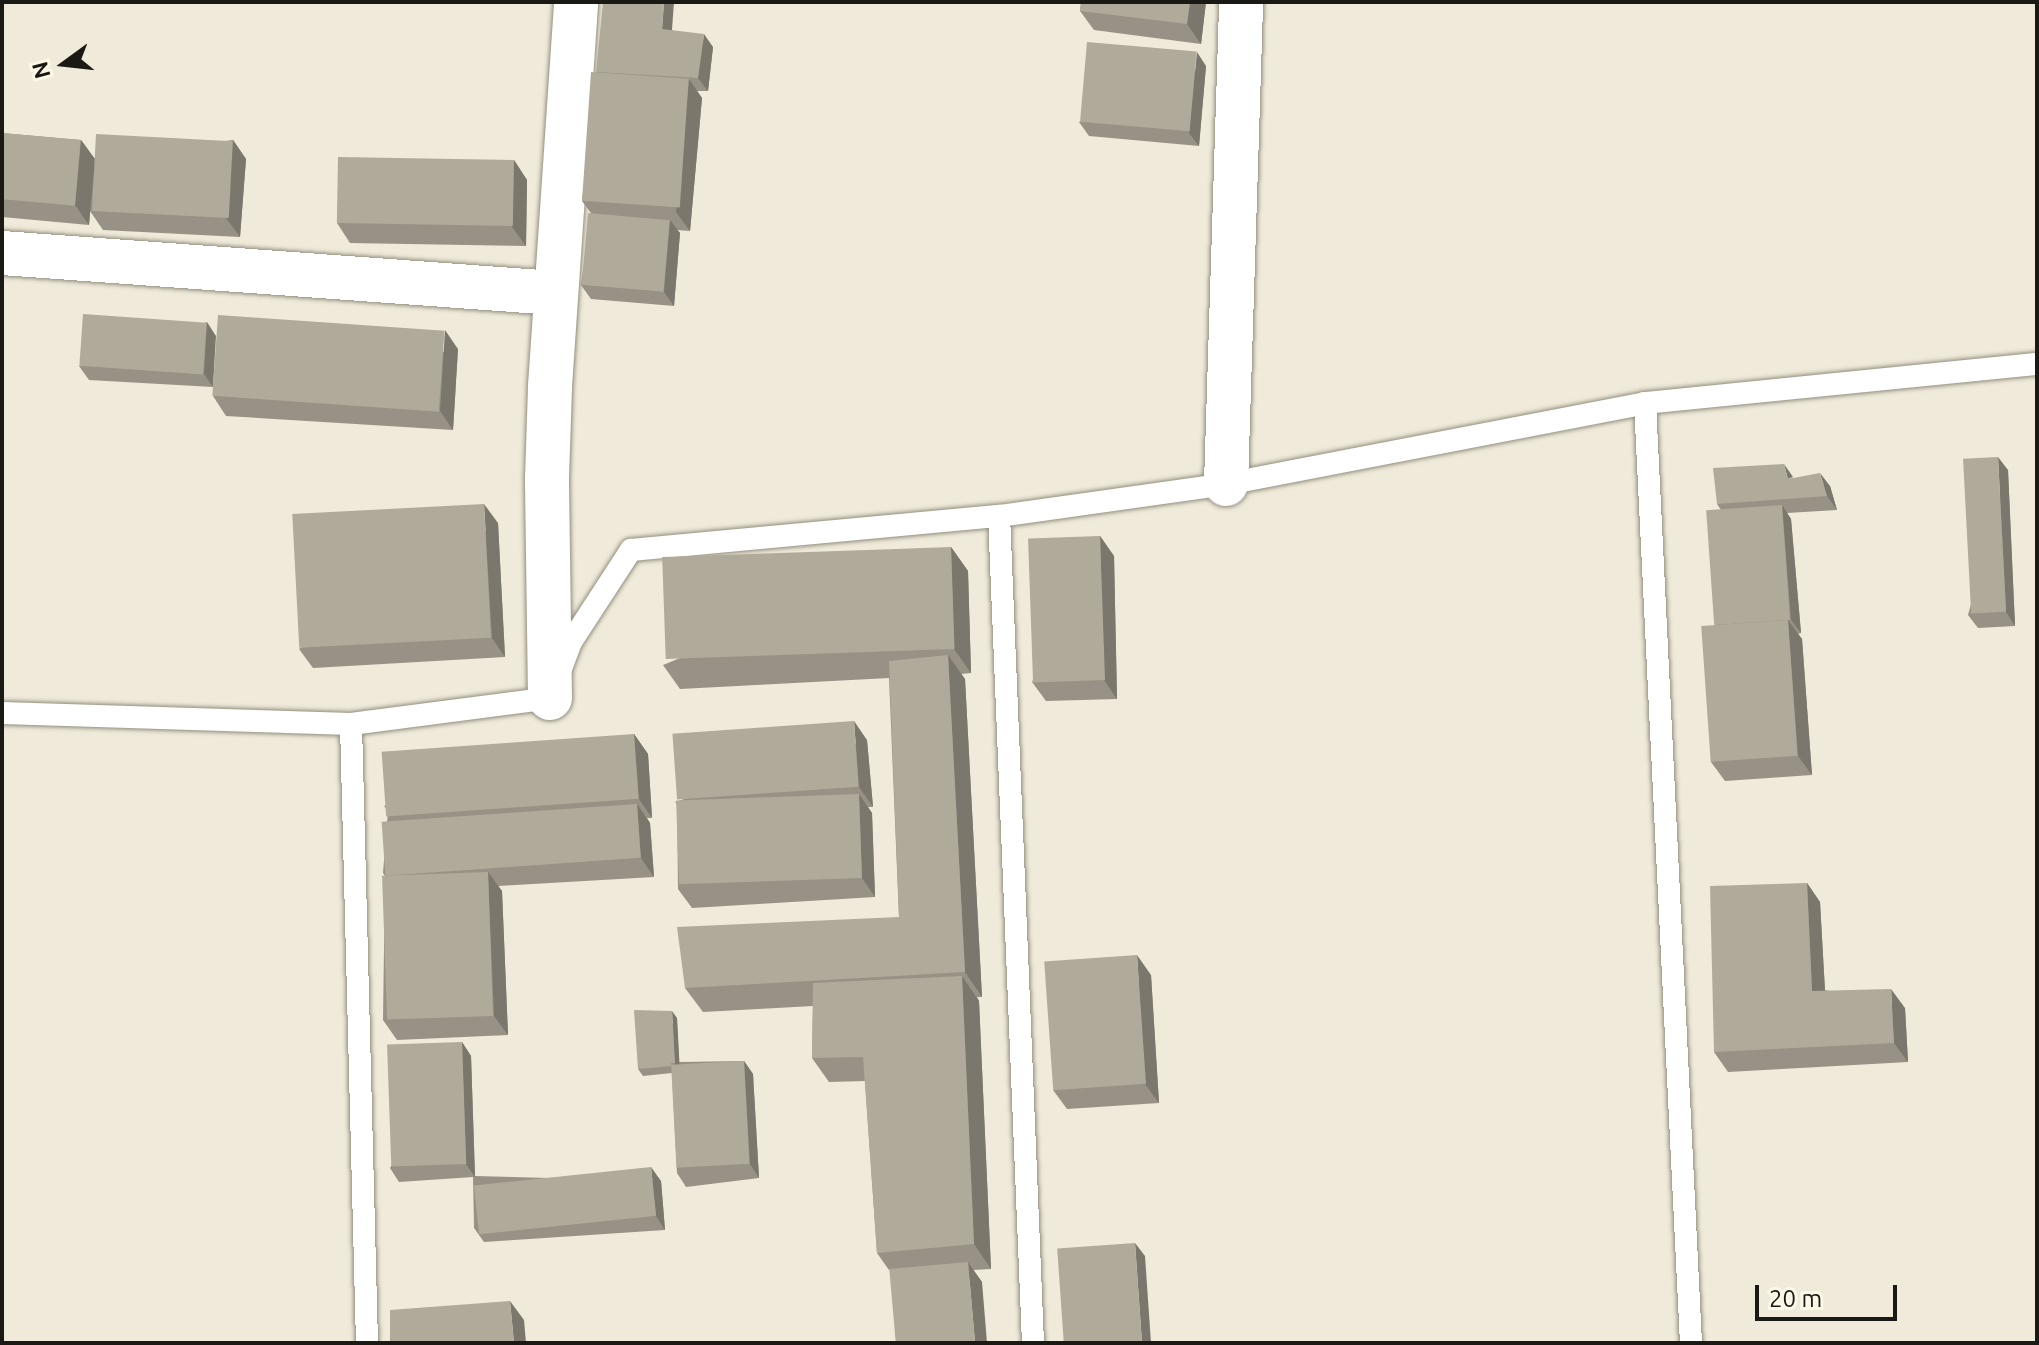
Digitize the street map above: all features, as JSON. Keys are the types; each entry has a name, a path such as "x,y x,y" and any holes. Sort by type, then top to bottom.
{"street":[{"path":"550,698 547,478 555,293 576,2"},
{"path":"1226,484 1241,2"},
{"path":"2,253 555,293"}],"lane":[{"path":"2,713 351,724 550,698 571,642 631,550 999,516 1226,484 1645,403 2037,364"},
{"path":"1645,403 1691,1343"},
{"path":"999,516 1033,1343"},
{"path":"351,724 367,1343"}],"building":[{"path":"603,2 664,2 662,29 704,34 698,78 596,72"},
{"path":"1081,2 1190,2 1187,24 1080,11"},
{"path":"1087,42 1197,52 1190,131 1080,122"},
{"path":"591,72 689,79 680,208 582,201"},
{"path":"2,133 81,140 75,206 2,199"},
{"path":"96,134 233,141 229,218 92,211"},
{"path":"338,157 514,160 513,226 337,223"},
{"path":"588,213 670,220 663,292 582,285"},
{"path":"83,314 207,323 203,375 79,366"},
{"path":"218,315 444,331 439,412 212,396"},
{"path":"1998,457 2006,612 1971,614 1963,459"},
{"path":"1784,464 1788,479 1820,473 1827,496 1717,504 1713,468"},
{"path":"484,504 491,638 299,648 292,514"},
{"path":"1782,505 1790,620 1714,625 1706,510"},
{"path":"1100,536 1105,680 1033,682 1028,539"},
{"path":"951,547 955,649 666,659 662,557"},
{"path":"1788,620 1797,756 1711,762 1701,626"},
{"path":"948,655 965,972 685,988 677,927 899,917 889,661"},
{"path":"854,721 859,787 677,800 672,734"},
{"path":"634,734 639,799 386,816 382,752"},
{"path":"859,794 862,878 679,884 676,800"},
{"path":"637,804 641,858 385,876 382,822"},
{"path":"488,872 493,1016 387,1020 382,876"},
{"path":"1807,883 1812,991 1891,989 1894,1043 1714,1052 1710,886"},
{"path":"1137,955 1146,1084 1053,1090 1044,961"},
{"path":"962,976 974,1244 877,1253 863,1057 812,1058 813,983"},
{"path":"634,1010 672,1011 675,1063 671,1066 638,1069"},
{"path":"462,1042 466,1164 391,1167 387,1045"},
{"path":"744,1061 749,1164 676,1168 671,1065"},
{"path":"651,1167 656,1216 479,1234 474,1186"},
{"path":"1135,1243 1142,1343 1064,1343 1057,1248"},
{"path":"968,1262 975,1343 896,1343 889,1269"},
{"path":"510,1301 514,1343 390,1343 390,1310"}]}
